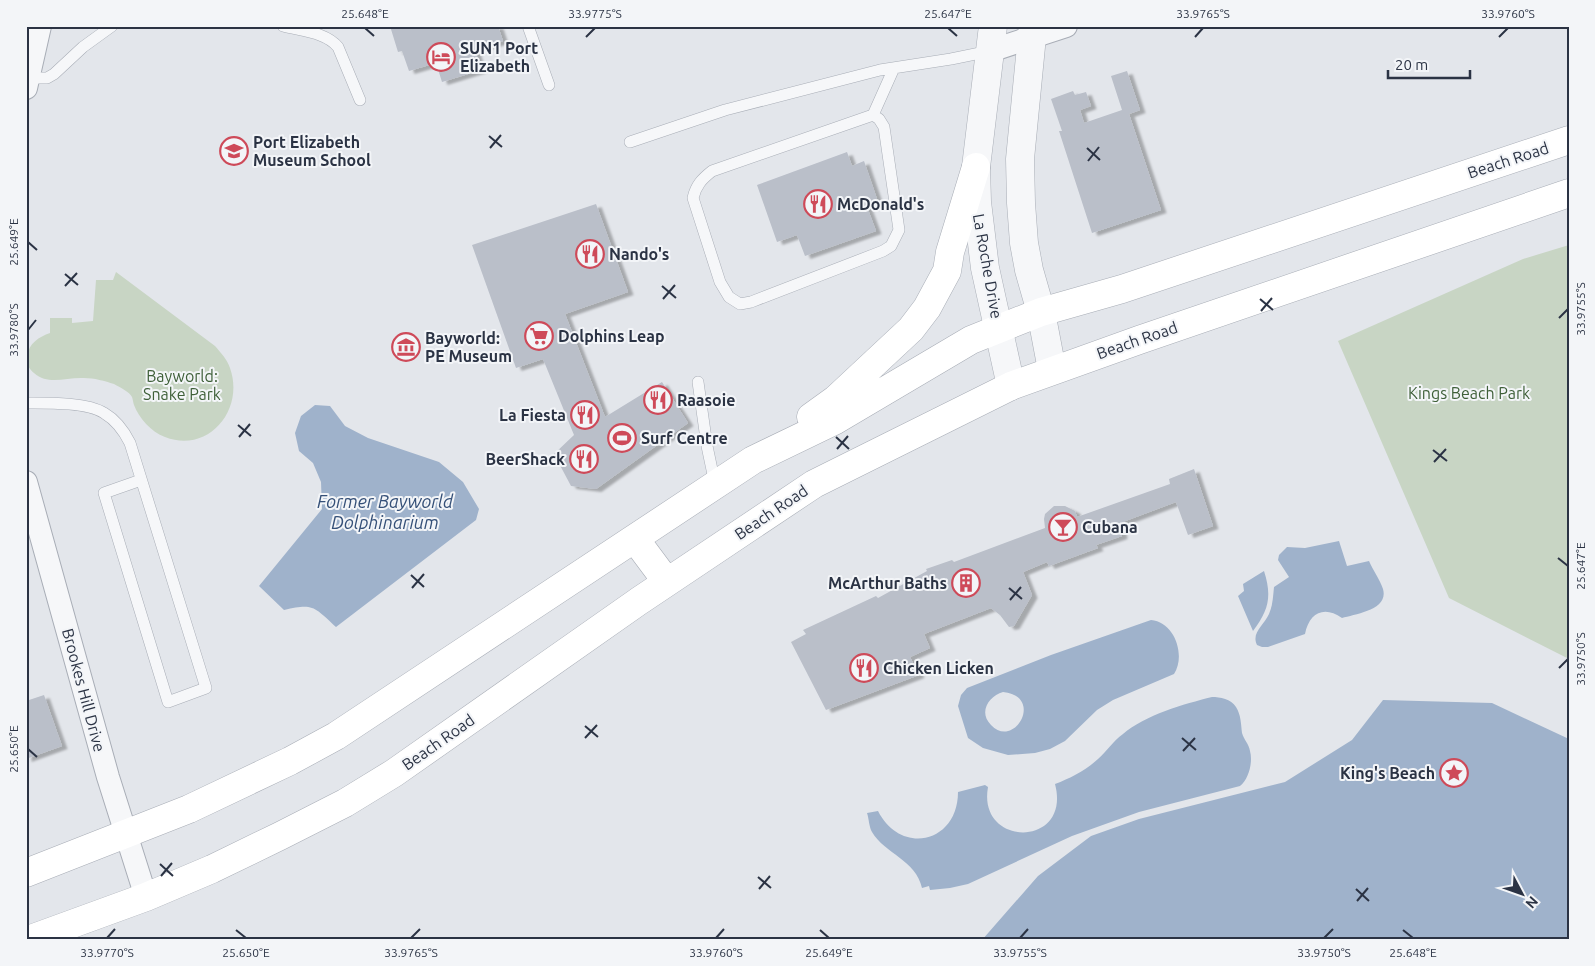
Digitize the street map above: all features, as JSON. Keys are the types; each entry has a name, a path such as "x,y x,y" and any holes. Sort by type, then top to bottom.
{"main road":[{"name":"Beach Road","path":"26,873 189,809 290,762 336,736 753,460 834,421 971,340 1041,312 1122,289 1569,140"},
{"path":"753,460 836,398 911,329 927,308 947,271 950,252 976,167"},
{"name":"Beach Road","path":"28,940 146,897 212,869 345,803 378,783 667,582 814,484 1011,386 1052,370 1569,193"},
{"path":"635,539 667,582"}],"street":[{"path":"27,83 40,26"},
{"path":"991,38 1066,26"},
{"path":"1032,31 1020,159 1020,203 1029,270 1041,312 1052,370"},
{"name":"La Roche Drive","path":"991,38 976,167 980,235 985,268 1000,329 1011,386"},
{"name":"Brookes Hill Drive","path":"26,482 108,777 146,897"}],"lane":[{"path":"27,83 47,78 54,74 82,46 112,26"},
{"path":"283,26 323,36 335,43 360,100"},
{"path":"528,26 549,85"},
{"path":"630,142 725,110 894,68 991,38"},
{"path":"872,115 879,120 884,128 899,230 891,246 883,251 751,302 740,304 729,297 720,282 693,198 695,188 712,171 872,115 894,68"},
{"path":"698,382 707,446 715,484"},
{"path":"26,403 54,403 94,408 105,413 124,431 130,443 142,480 206,688 168,702 104,493 142,480"}],"green space":[{"name":"Kings Beach Park","path":"1569,245 1569,659 1449,598 1338,341 1523,259"},
{"name":"Bayworld: Snake Park","path":"116,272 215,346 224,356 230,368 233,384 232,399 227,413 219,425 208,434 195,439 181,441 165,437 155,432 142,420 131,395 114,384 88,378 46,379 34,373 29,367 27,361 28,351 35,341 50,333 50,318 72,318 72,323 93,321 96,280 113,280"}],"water":[{"name":"Former Bayworld Dolphinarium","path":"315,405 330,406 345,426 368,438 439,462 463,482 479,509 476,520 336,627 313,608 302,607 284,610 259,586 322,509 321,482 313,463 299,451 295,433 301,416"},
{"path":"1339,541 1347,566 1369,561 1383,589 1381,602 1370,610 1342,618 1329,612 1318,613 1310,621 1305,634 1268,647 1257,645 1257,633 1270,611 1274,587 1289,577 1278,560 1279,555 1287,547 1305,548"},
{"path":"1264,571 1268,588 1268,602 1263,616 1253,631 1238,596 1244,591 1243,584"},
{"path":"1151,620 1159,622 1172,633 1176,641 1179,658 1174,674 1113,700 1097,710 1065,741 1050,749 1035,753 1008,755 983,748 968,738 958,706 961,695 967,688 1051,655","holes":["1003,692 1015,696 1022,702 1024,711 1021,719 1016,727 1008,731 1000,731 987,720 985,715 987,705 993,697"]},
{"path":"1212,697 1228,700 1236,707 1239,713 1242,733 1251,755 1250,770 1240,786 1139,812 1072,836 968,884 950,888 930,890 929,886 922,888 919,878 907,864 884,846 871,830 867,813 878,811 888,825 900,834 913,838 927,838 939,832 949,823 956,809 958,792 985,785 988,787 988,807 996,821 1009,830 1024,832 1038,829 1050,820 1057,805 1055,784 1088,767 1119,737 1142,721 1177,707"},
{"name":"King's Beach","path":"1383,700 1492,703 1569,739 1569,940 982,940 1038,876 1091,836 1139,819 1285,782 1352,740"}],"building":[{"name":"SUN1 Port Elizabeth","path":"390,26 498,26 503,41 475,50 481,70 442,82 436,63 409,71 402,51 398,52"},
{"path":"1127,71 1140,110 1129,114 1161,210 1092,233 1059,131 1062,131 1051,99 1073,91 1075,95 1086,92 1091,106 1080,110 1084,123 1122,110 1111,76"},
{"name":"McDonald's","path":"847,152 852,166 864,161 878,202 867,207 876,231 805,256 797,235 777,242 757,185"},
{"name":"Dolphins Leap","path":"596,204 628,292 565,314 605,417 662,382 688,423 596,489 571,486 554,454 574,435 543,359 516,368 472,245"},
{"name":"McArthur Baths","path":"1194,469 1213,526 1188,535 1176,502 1120,523 1122,536 1096,545 1098,548 1049,566 1047,562 1023,572 1032,595 1014,626 1009,627 1000,615 991,608 924,634 930,648 910,657 919,675 826,710 791,642 806,634 803,630 876,596 878,598 927,571 926,569 952,560 954,562 1045,528 1045,514 1054,506 1065,506 1075,511 1077,517 1170,484 1169,479"},
{"path":"44,695 62,746 26,759 26,701"}],"place":[{"name":"SUN1 Port Elizabeth","path":"441,57"},
{"name":"Port Elizabeth Museum School","path":"234,151"},
{"name":"McDonald's","path":"818,204"},
{"name":"Nando's","path":"590,254"},
{"name":"Dolphins Leap","path":"539,336"},
{"name":"Bayworld: PE Museum","path":"406,347"},
{"name":"Raasoie","path":"658,400"},
{"name":"La Fiesta","path":"585,415"},
{"name":"Surf Centre","path":"622,438"},
{"name":"BeerShack","path":"584,459"},
{"name":"Cubana","path":"1063,527"},
{"name":"McArthur Baths","path":"966,583"},
{"name":"Chicken Licken","path":"864,668"},
{"name":"King's Beach","path":"1454,773"}]}
